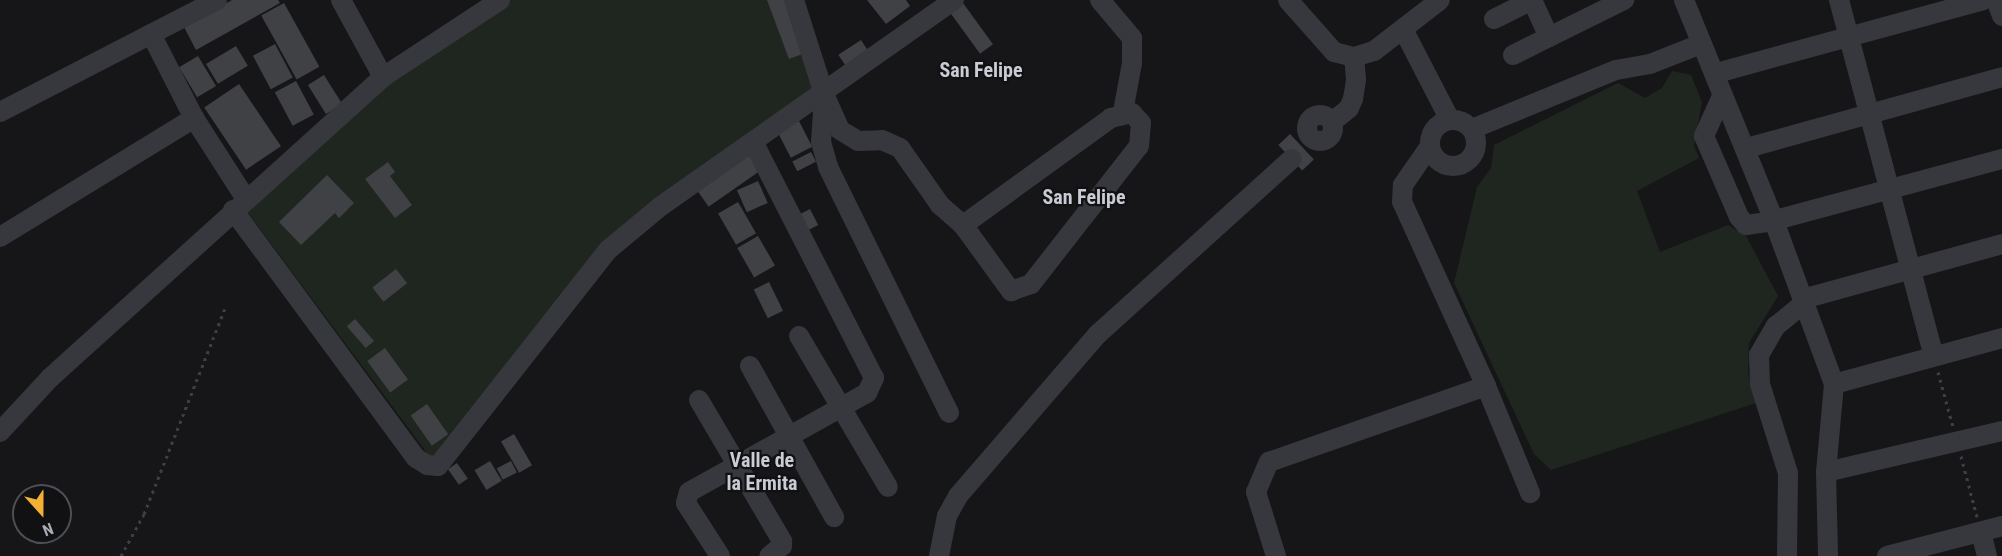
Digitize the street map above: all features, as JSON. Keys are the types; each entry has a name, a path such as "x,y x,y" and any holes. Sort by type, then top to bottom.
{"street":[{"path":"0,112 217,0"},
{"path":"341,0 383,77"},
{"path":"0,432 50,378 383,77 500,0"},
{"path":"794,0 824,94 844,135 858,141 890,142 900,148 940,205 963,225 1006,287 1021,291 1031,284 1139,146 1141,123 1132,113 1123,112 963,225"},
{"path":"151,34 240,205 416,458 438,466 608,250 661,206 754,144 954,0"},
{"path":"1100,0 1132,38 1132,63 1123,112"},
{"path":"1288,0 1334,52 1354,57 1374,51 1440,0"},
{"path":"1494,19 1531,0 1549,37"},
{"path":"1513,55 1624,0"},
{"path":"1684,0 1722,96 1779,219 1834,384 1826,472 1828,556"},
{"path":"1839,0 1934,356"},
{"path":"1724,71 1983,0"},
{"path":"1996,0 2002,16"},
{"path":"1403,29 1450,120"},
{"path":"1472,129 1616,70 1650,64 1701,44"},
{"path":"939,556 947,516 958,496 1098,334 1303,149 1329,138 1333,132 1332,122 1349,108 1353,99 1354,57"},
{"path":"1754,146 2002,77"},
{"path":"824,94 821,142 828,167 949,413"},
{"path":"1722,96 1704,136 1739,217 1746,225 1779,219 2002,159"},
{"path":"0,237 194,118"},
{"path":"1430,146 1435,157 1456,166 1475,152 1477,140 1472,129 1462,122 1450,120 1439,125 1432,134 1430,146 1403,185 1402,202 1486,386 1530,493"},
{"path":"720,556 687,498 689,492 873,387 871,368 754,144"},
{"path":"1787,556 1788,473 1760,384 1759,356 1776,326 1807,300 2002,244"},
{"path":"799,336 888,487"},
{"path":"1834,384 2002,338"},
{"path":"750,366 790,434 834,517"},
{"path":"1276,556 1256,492 1269,462 1486,386"},
{"path":"699,400 734,465 782,541 782,546 770,556"},
{"path":"1826,472 2002,431"},
{"path":"1887,556 2002,526"},
{"path":"1981,531 1987,556"}],"path":[{"path":"121,556 144,514 225,308"}],"shaded area":[{"path":"507,0 788,0 819,83 605,249 439,462 430,457 245,209 391,81"},
{"path":"1672,71 1691,75 1702,102 1694,146 1699,158 1637,191 1660,252 1728,225 1746,236 1778,296 1749,343 1748,374 1756,403 1551,470 1534,454 1454,283 1477,187 1491,168 1494,145 1618,83 1645,98 1662,88"}],"building":[{"path":"232,0 278,0 280,3 196,50 184,27"},
{"path":"767,0 788,0 808,52 789,59"},
{"path":"867,0 906,0 910,6 886,24"},
{"path":"284,3 319,67 297,79 261,16"},
{"path":"963,3 993,44 980,54 950,12"},
{"path":"861,40 872,57 849,71 838,55"},
{"path":"275,44 293,78 271,89 253,56"},
{"path":"236,46 248,66 218,84 206,64"},
{"path":"198,56 216,86 197,97 179,67"},
{"path":"324,75 342,104 326,114 308,85"},
{"path":"296,81 314,115 293,126 275,92"},
{"path":"239,84 281,146 246,170 204,107"},
{"path":"799,121 812,147 791,158 778,132"},
{"path":"1290,134 1314,160 1302,171 1278,145"},
{"path":"811,152 816,162 797,171 792,162"},
{"path":"751,154 762,170 709,207 698,191"},
{"path":"388,162 395,172 390,176 412,205 395,218 365,179"},
{"path":"327,175 354,203 339,218 335,213 301,245 279,222"},
{"path":"758,181 768,203 747,212 737,190"},
{"path":"738,202 756,233 736,245 718,214"},
{"path":"810,209 818,225 807,230 799,214"},
{"path":"758,236 775,265 754,277 737,248"},
{"path":"396,269 407,283 383,302 372,287"},
{"path":"769,282 783,311 768,318 754,289"},
{"path":"355,319 374,341 366,348 347,326"},
{"path":"385,348 408,380 390,392 367,361"},
{"path":"427,404 448,434 432,446 411,415"},
{"path":"514,434 532,465 519,473 501,442"},
{"path":"490,461 502,481 486,490 475,470"},
{"path":"511,461 517,473 503,480 497,468"},
{"path":"457,463 468,479 459,485 448,469"}],"district":[{"name":"San Felipe","path":"981,70"},
{"name":"San Felipe","path":"1084,197"},
{"name":"Valle de la Ermita","path":"762,472"}]}
